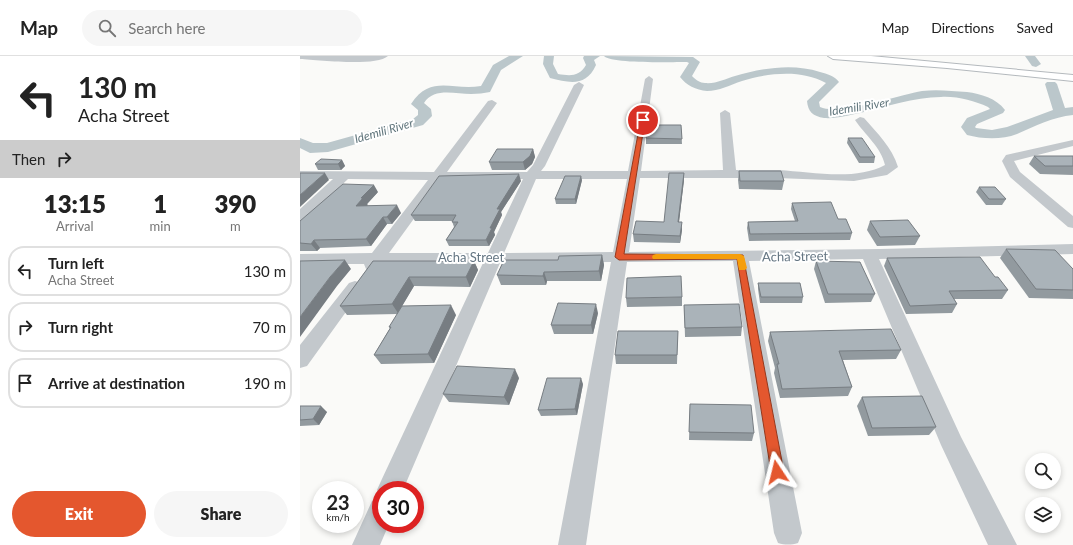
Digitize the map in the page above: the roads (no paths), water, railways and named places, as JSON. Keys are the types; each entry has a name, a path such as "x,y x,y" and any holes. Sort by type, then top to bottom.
{"highway":[{"path":"833,56 1073,76"},
{"path":"870,56 1073,76"}],"street":[{"path":"300,56 370,59 384,56"},
{"path":"572,545 649,79"},
{"path":"394,481 531,175 540,166 578,85"},
{"path":"300,360 492,103"},
{"path":"725,113 730,174"},
{"path":"300,175 438,176 730,174 827,177 856,176 886,172 892,167 886,151 860,120"},
{"path":"1072,143 1010,158 1008,161 1015,174 1073,224"},
{"path":"300,217 344,176"},
{"name":"Acha Street","path":"300,259 869,255 1073,249"},
{"path":"869,255 953,445 1003,545"},
{"path":"740,256 788,533"},
{"path":"366,545 372,531"}],"waterway":[{"name":"Idemili River","path":"300,142 310,148 328,147 418,122 425,116 424,109 417,104 425,94 438,89 471,91 486,89 494,71 505,62 518,56"},
{"name":"Idemili River","path":"549,56 548,64 554,76 571,79 576,79 585,75 591,65 588,58 595,56"},
{"name":"Idemili River","path":"609,56 644,59 689,59 695,62 686,77 695,84 704,87 711,87 740,78 775,71 800,71 823,76 833,82 813,101 814,109 825,114 842,113 922,95 942,93 974,97 993,104 998,110 972,121 968,127 972,132 992,134 1011,131 1023,125 1060,112"},
{"path":"1030,56 1036,64"},
{"path":"1051,84 1060,112"},
{"name":"Idemili River","path":"1060,112 1073,111"}]}
